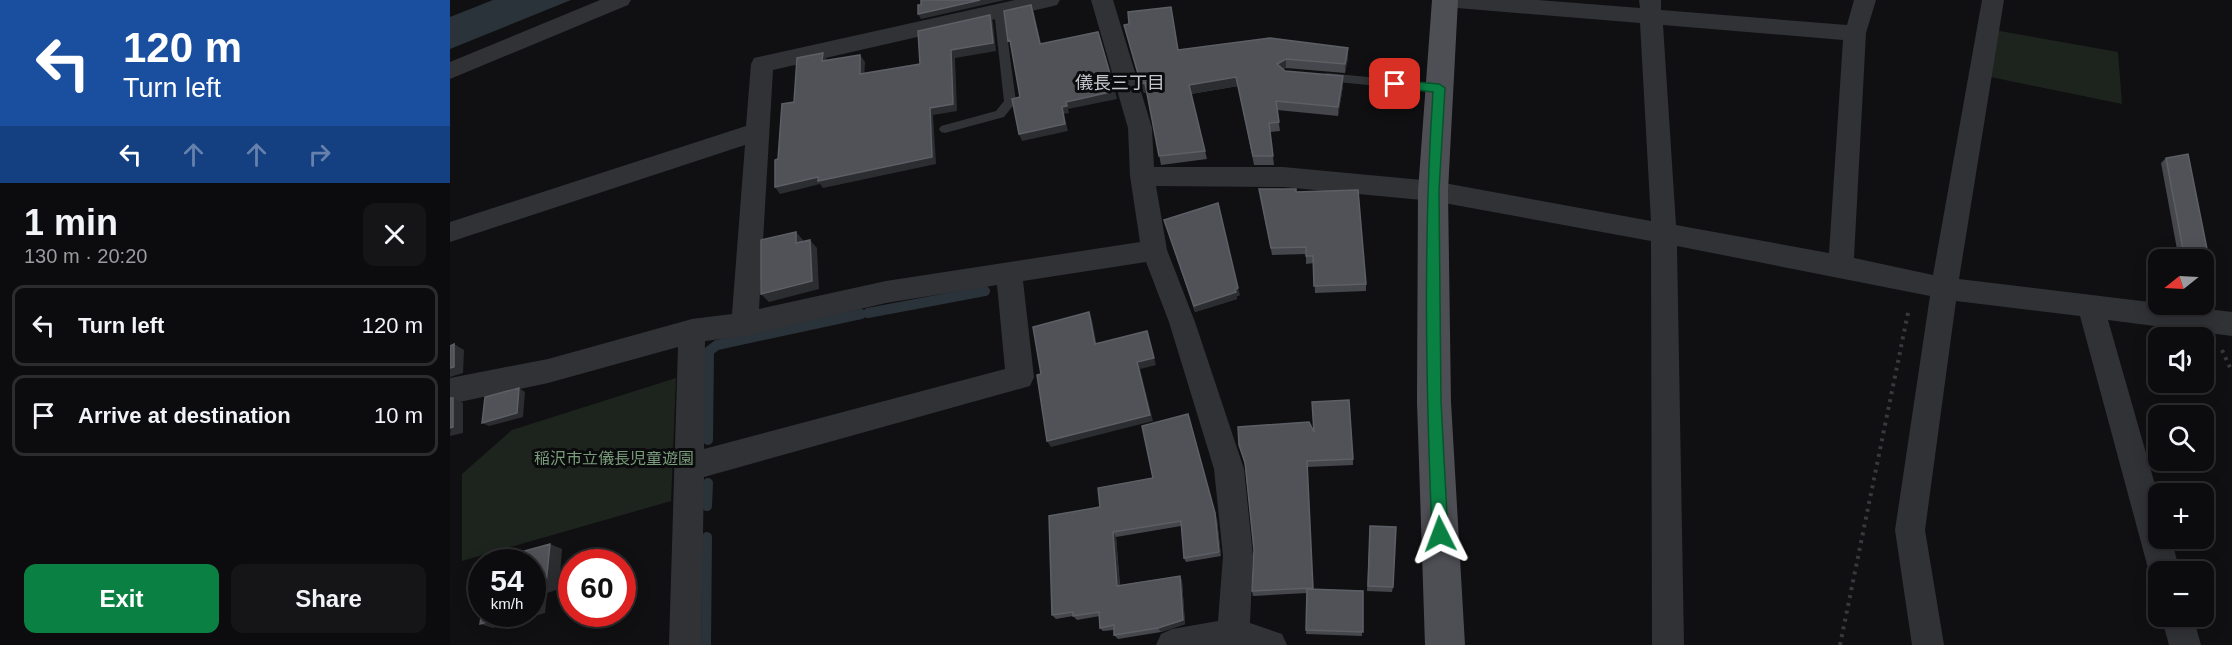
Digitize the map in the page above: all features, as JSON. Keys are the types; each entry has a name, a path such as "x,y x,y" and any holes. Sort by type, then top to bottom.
{"main road":[{"path":"1445,0 1433,191 1434,402 1445,645"}],"street":[{"path":"450,71 620,0"},
{"path":"745,324 762,64 1049,0"},
{"path":"1102,0 1140,128 1142,176 1154,250 1182,322 1229,469 1238,556 1233,635"},
{"path":"1445,0 1651,8 1855,33"},
{"path":"1841,266 1855,33 1865,0"},
{"path":"1928,645 1910,530 1944,288 1993,0"},
{"path":"1651,8 1664,234 1668,645"},
{"path":"450,232 758,131"},
{"path":"1142,176 1282,177 1433,191 1841,266 1944,288 2232,324"},
{"path":"450,391 548,371 692,331 745,324 886,292 1154,250"},
{"path":"689,467 1020,377 1009,273"},
{"path":"2091,306 2161,561"},
{"path":"685,645 692,331"},
{"path":"2180,627 2185,645"},
{"path":"1172,645 1233,635 1271,645"}],"lane":[{"path":"945,129 1000,114 1010,102 999,11"},
{"path":"1310,76 1439,88"}],"path":[{"path":"1840,645 1914,282"}],"green space":[{"path":"1994,30 2118,52 2122,104 1986,76"},
{"name":"稲沢市立儀長児童遊園","path":"676,378 671,501 504,549 468,549 468,559 462,561 462,474 512,430"}],"shaded area":[{"path":"493,0 571,0 450,49 450,17"}],"building":[{"path":"921,0 980,0 918,14 918,5 921,5"},
{"path":"1031,5 1040,44 1098,32 1115,91 1066,102 1067,106 1062,107 1065,124 1019,134 1012,99 1020,97 1004,11"},
{"path":"1171,7 1178,50 1270,38 1348,48 1345,64 1286,59 1277,64 1285,71 1343,76 1338,107 1276,101 1279,122 1269,123 1273,156 1253,156 1236,77 1189,85 1205,151 1159,156 1145,83 1141,84 1124,25 1129,24 1128,12"},
{"path":"990,15 993,43 951,50 953,104 930,108 932,157 818,181 818,177 775,187 775,160 778,159 782,104 794,102 797,58 823,53 822,61 860,55 860,74 920,64 918,31"},
{"path":"2188,154 2207,249 2183,249 2166,158"},
{"path":"1259,189 1296,189 1296,192 1358,190 1366,284 1314,286 1313,256 1306,256 1306,247 1271,248"},
{"path":"1218,203 1238,288 1236,292 1194,306 1164,220"},
{"path":"796,232 796,243 810,240 812,281 761,294 761,240"},
{"path":"1089,312 1095,344 1147,331 1154,358 1137,362 1150,415 1047,441 1037,375 1041,374 1033,327"},
{"path":"454,344 454,367 450,368 450,346"},
{"path":"519,388 517,413 482,423 485,397"},
{"path":"450,398 453,398 453,427 450,428"},
{"path":"1349,400 1353,459 1307,461 1313,588 1252,591 1254,550 1245,462 1239,445 1238,427 1309,422 1314,432 1312,402"},
{"path":"1188,414 1215,513 1219,552 1184,558 1181,521 1113,532 1117,586 1180,576 1183,620 1158,628 1114,635 1114,625 1100,628 1099,612 1073,616 1073,612 1052,615 1049,516 1100,507 1098,488 1153,478 1142,426"},
{"path":"1370,526 1396,527 1393,587 1368,586"},
{"path":"550,544 546,584 546,549 532,549"},
{"path":"1307,589 1363,591 1363,632 1306,630"}],"waterway":[{"path":"868,313 985,291"},
{"path":"708,440 709,351 717,345 861,314"},
{"path":"707,506 708,483"},
{"path":"706,645 707,537"}],"district":[{"name":"儀長三丁目","path":"1120,83"}],"route":[{"path":"1395,84 1439,88 1433,191 1434,402 1440,534"}]}
